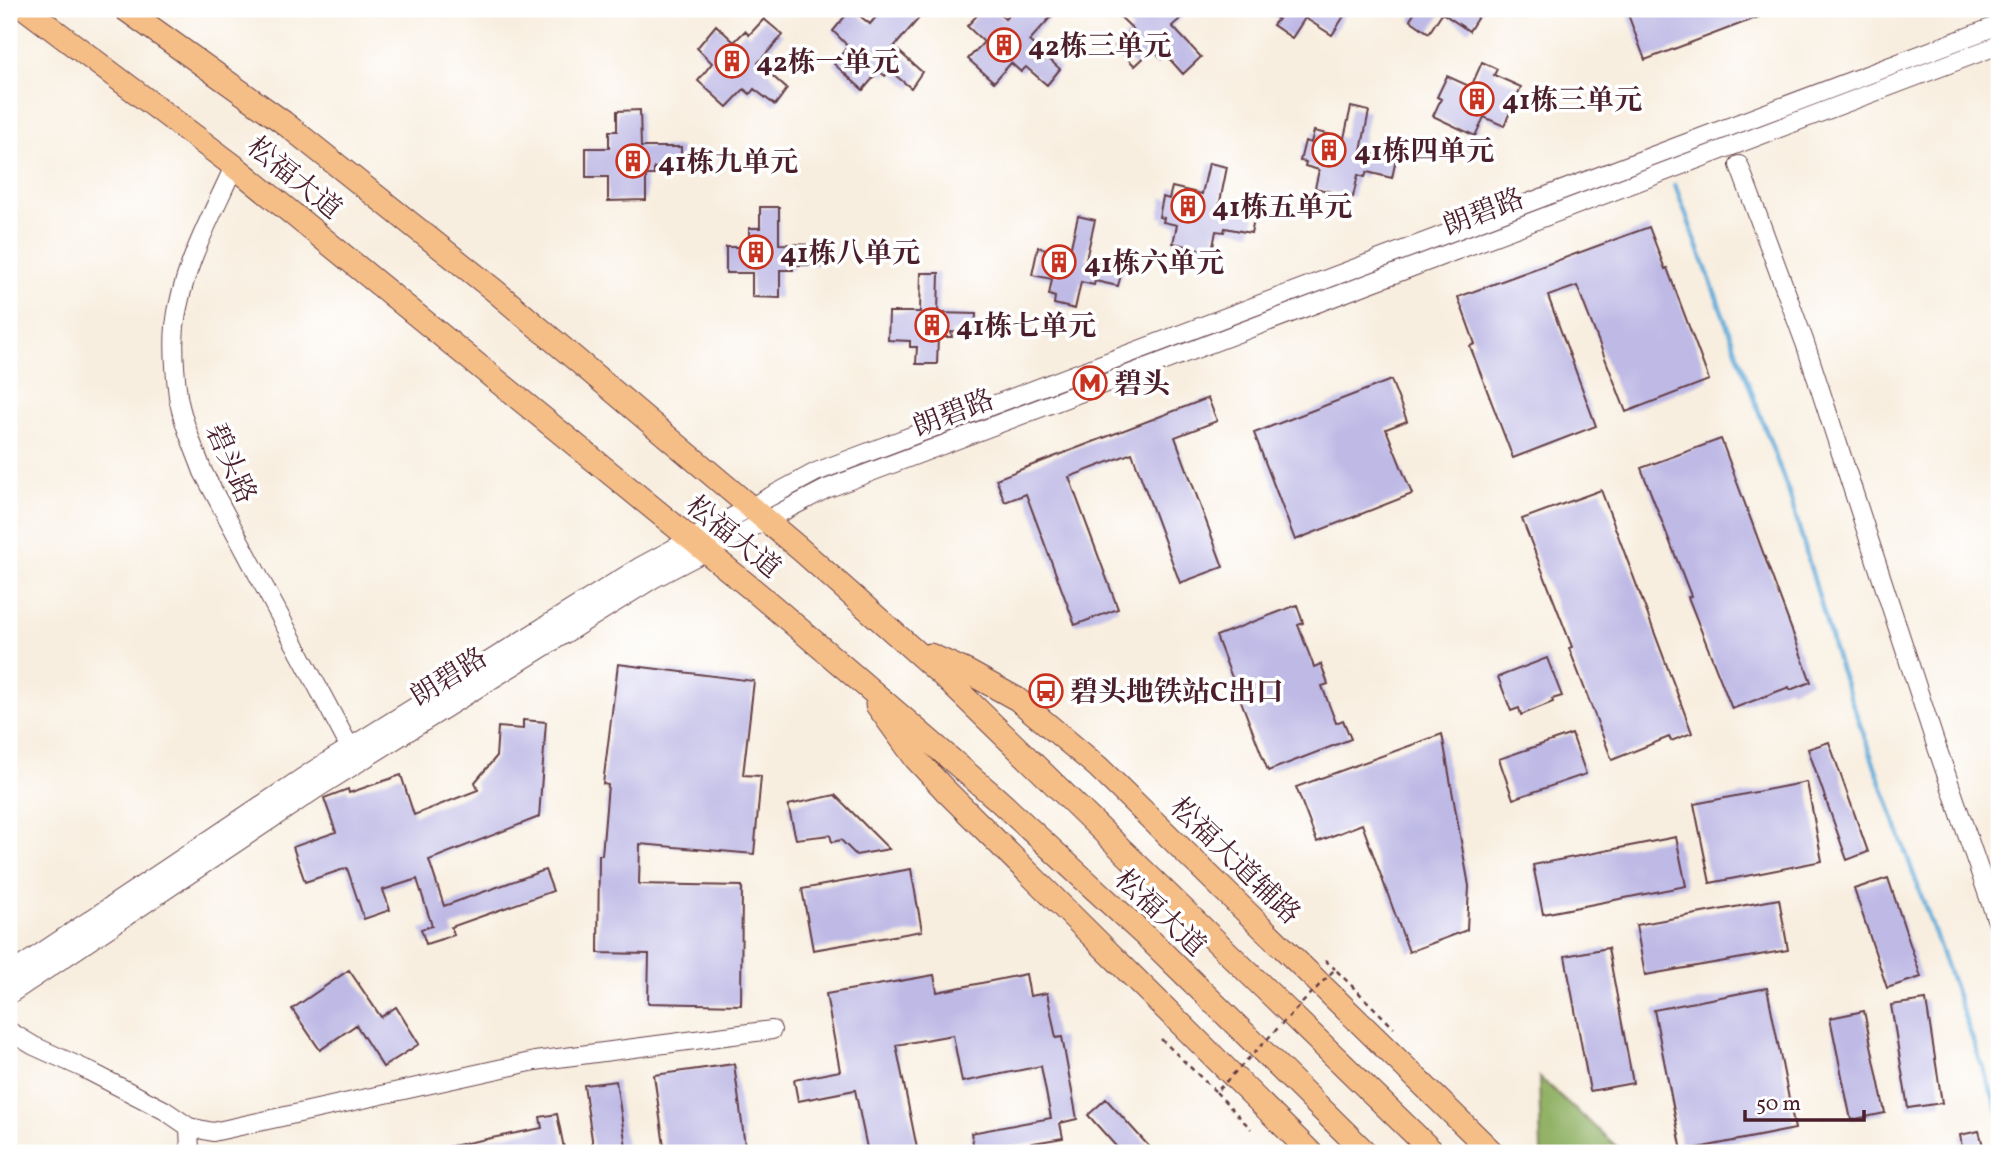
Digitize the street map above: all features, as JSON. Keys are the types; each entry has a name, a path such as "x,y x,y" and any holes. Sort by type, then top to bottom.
{"main road":[{"name":"松福大道","path":"26,9 234,166 699,545 859,680 997,799 1152,943 1366,1153"},
{"name":"松福大道","path":"125,9 283,122 410,223 494,290 759,514 910,646 1434,1153"},
{"name":"松福大道辅路","path":"910,646 968,672 1017,699 1098,767 1493,1153"},
{"path":"859,680 890,726 945,790 1311,1153"}],"street":[{"name":"朗碧路","path":"759,514 816,472 1999,24"},
{"name":"朗碧路","path":"9,974 354,755 629,574 699,545 759,514 1999,45"},
{"path":"1739,165 1805,343 1934,739 1999,927"},
{"name":"碧头路","path":"234,166 188,273 175,325 178,398 203,472 354,755"},
{"name":"朗碧路","path":"9,995 354,755"},
{"path":"9,1031 164,1110 189,1127 213,1132 535,1061 772,1030"},
{"path":"189,1127 190,1153"}],"path":[{"path":"1216,1092 1335,969 1394,1028"},
{"path":"1161,1039 1251,1129"}],"green space":[{"path":"1539,1077 1624,1153 1541,1153"}],"building":[{"path":"851,9 870,24 881,11 887,16 894,9 908,9 919,18 894,47 922,72 911,88 890,71 885,76 879,71 863,90 834,64 848,46 833,31"},
{"name":"42栋三单元","path":"983,9 994,9 1005,19 1015,9 1058,9 1029,41 1060,69 1047,85 1026,67 1021,72 1011,63 994,82 968,59 984,42 967,26"},
{"path":"1112,9 1191,9 1172,26 1201,57 1183,74 1166,55 1162,59 1153,49 1135,66 1115,46 1133,29"},
{"path":"1263,9 1333,9 1344,16 1332,35 1305,18 1292,38 1273,25 1278,19"},
{"path":"1417,9 1483,9 1469,31 1442,13 1429,33 1410,20"},
{"path":"1626,9 1777,9 1777,10 1645,60"},
{"name":"42栋一单元","path":"764,19 783,35 758,63 787,89 775,105 754,89 750,94 744,89 727,107 698,81 712,63 697,48 716,25 734,42 745,31 749,35"},
{"name":"41栋三单元","path":"1482,62 1497,69 1494,75 1521,87 1504,126 1484,117 1475,136 1433,116 1441,99 1437,97 1447,76 1471,87"},
{"name":"41栋四单元","path":"1351,107 1369,111 1361,151 1396,159 1392,178 1367,172 1365,177 1358,175 1353,197 1315,188 1319,170 1305,166 1306,162 1300,161 1305,141 1311,143 1314,131 1344,138"},
{"name":"41栋九单元","path":"640,110 641,147 681,147 681,167 654,168 654,175 646,175 646,200 608,201 608,177 586,177 586,148 609,148 609,131 617,131 617,111"},
{"name":"41栋五单元","path":"1209,163 1227,167 1219,207 1255,215 1251,233 1225,228 1224,232 1216,231 1212,252 1173,243 1177,225 1163,222 1164,218 1159,217 1163,197 1169,199 1172,187 1202,194"},
{"name":"41栋八单元","path":"760,207 779,207 779,244 819,245 819,265 793,265 793,270 780,270 780,298 752,297 752,273 726,273 726,247 749,247 749,228 760,228"},
{"name":"41栋六单元","path":"1078,216 1095,220 1086,259 1123,267 1118,286 1095,281 1094,285 1081,282 1075,309 1054,304 1055,297 1049,295 1052,279 1032,275 1038,247 1069,255"},
{"path":"1649,227 1709,380 1626,412 1577,286 1548,296 1596,426 1513,458 1470,346 1475,344 1458,297"},
{"name":"41栋七单元","path":"921,273 939,273 938,313 976,314 975,333 951,332 952,337 938,337 937,364 916,364 917,347 910,347 910,341 888,340 889,312 920,312"},
{"path":"1391,380 1407,421 1386,429 1412,494 1295,540 1254,433"},
{"path":"1208,398 1217,421 1175,437 1223,567 1180,583 1132,453 1069,477 1118,609 1075,625 1026,494 1005,502 996,479"},
{"path":"1721,439 1811,682 1790,690 1789,687 1732,709 1641,468"},
{"path":"1601,490 1692,733 1671,741 1669,737 1612,760 1522,519"},
{"path":"1297,605 1303,623 1298,625 1314,667 1321,664 1328,684 1322,686 1336,723 1343,720 1351,739 1268,771 1216,636"},
{"path":"1547,658 1562,696 1521,715 1519,708 1511,711 1498,677"},
{"path":"618,664 754,681 743,775 761,776 754,854 640,844 639,884 742,886 741,1005 648,1003 649,954 598,953 599,855 602,855 608,785 603,784"},
{"path":"523,720 546,722 539,817 429,860 444,906 545,870 553,891 451,927 454,935 426,944 421,929 432,926 417,879 383,890 390,910 364,919 347,868 305,882 293,847 336,832 324,798 348,789 349,793 401,775 414,815 478,790 475,782 496,757 498,727 523,729"},
{"path":"1442,734 1469,886 1467,930 1409,952 1362,824 1317,842 1296,787"},
{"path":"1572,734 1586,774 1513,799 1499,759"},
{"path":"1829,742 1868,852 1847,860 1808,749"},
{"path":"1807,782 1822,861 1710,883 1694,804"},
{"path":"835,795 889,849 856,855 841,840 832,842 830,835 796,839 788,805"},
{"path":"1676,837 1686,886 1543,914 1533,865"},
{"path":"911,869 922,931 813,950 802,889"},
{"path":"1888,878 1921,977 1887,988 1854,889"},
{"path":"1779,899 1788,950 1645,975 1636,925"},
{"path":"1608,948 1633,1083 1590,1091 1565,956"},
{"path":"349,970 381,1017 396,1007 419,1044 383,1067 356,1025 320,1050 292,1009"},
{"path":"1026,974 1030,996 1047,993 1056,1038 1062,1037 1077,1119 1060,1123 1063,1138 975,1153 971,1133 1051,1118 1041,1066 962,1082 953,1035 896,1045 918,1153 868,1153 855,1090 798,1101 794,1080 840,1071 826,994 934,975 937,992"},
{"path":"1767,988 1795,1129 1682,1151 1654,1010"},
{"path":"1926,1000 1942,1103 1908,1108 1891,1005"},
{"path":"1864,1011 1885,1113 1851,1120 1830,1018"},
{"path":"734,1064 746,1153 665,1153 654,1075"},
{"path":"616,1081 627,1153 594,1153 584,1085"},
{"path":"1106,1099 1155,1153 1122,1153 1088,1115"},
{"path":"557,1114 565,1153 446,1153 446,1147 542,1128 540,1117"},
{"path":"1979,1131 1985,1153 1963,1153 1960,1135"}],"waterway":[{"path":"1675,185 1789,493 1838,663 1999,1113"}],"place":[{"name":"42栋三单元","path":"1004,45"},
{"name":"42栋一单元","path":"732,61"},
{"name":"41栋三单元","path":"1477,99"},
{"name":"41栋四单元","path":"1329,150"},
{"name":"41栋九单元","path":"633,161"},
{"name":"41栋五单元","path":"1188,206"},
{"name":"41栋八单元","path":"756,252"},
{"name":"41栋六单元","path":"1059,262"},
{"name":"41栋七单元","path":"932,325"},
{"name":"碧头","path":"1090,383"},
{"name":"碧头地铁站C出口","path":"1046,691"}]}
